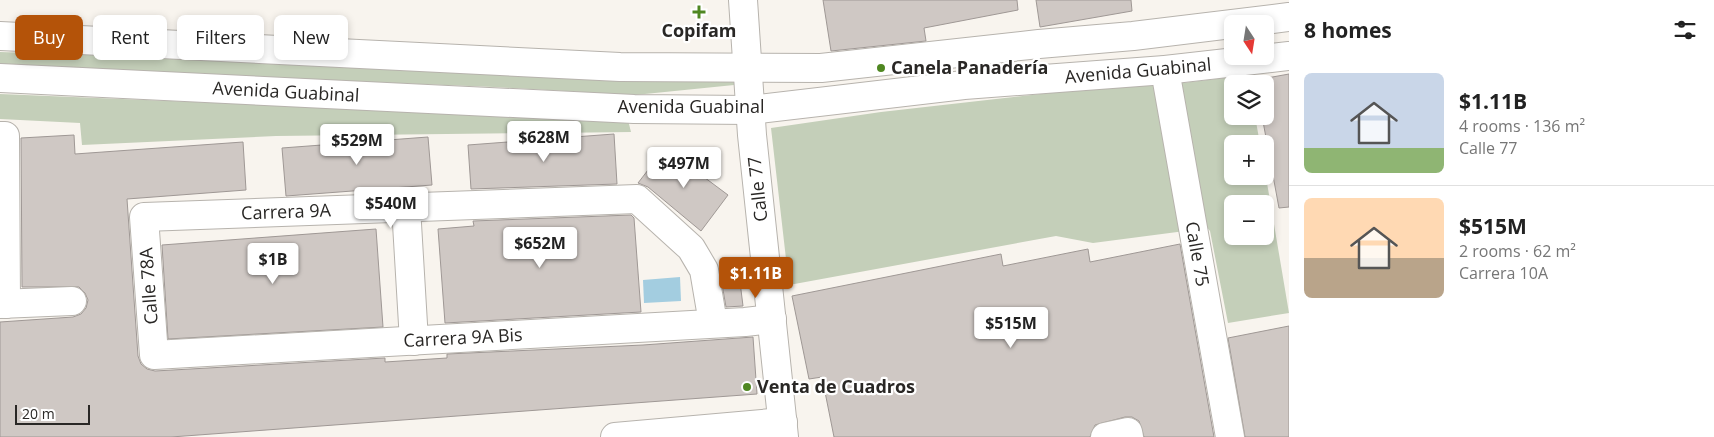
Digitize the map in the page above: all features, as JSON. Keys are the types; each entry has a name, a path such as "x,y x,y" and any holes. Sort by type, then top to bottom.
{"street":[{"name":"Calle 77","path":"743,0 749,69 750,110 784,429"},
{"name":"Avenida Guabinal","path":"0,36 620,67 820,68 1039,44 1133,36 1289,17"},
{"name":"Avenida Guabinal","path":"0,78 634,109 750,110 964,84 1165,70 1289,56"},
{"name":"Calle 75","path":"1165,70 1230,437"},
{"path":"3,136 3,304 72,301"},
{"name":"Carrera 9A","path":"144,217 637,199 691,248 704,270 713,323"},
{"path":"406,207 414,341"},
{"name":"Calle 78A","path":"144,217 154,355"},
{"name":"Carrera 9A Bis","path":"154,355 772,319"},
{"path":"615,437 784,429"}],"green space":[{"path":"0,52 15,52 15,60 83,60 83,55 93,55 93,60 167,60 167,57 177,58 177,60 247,60 494,68 734,65 734,85 635,95 494,87 0,67"},
{"path":"1224,78 1224,125 1257,125 1258,135 1224,135 1224,185 1267,185 1269,195 1224,195 1224,245 1274,245 1274,224 1289,313 1228,323 1210,231 1196,214 1174,84"},
{"path":"1163,80 1185,231 1093,243 1056,236 789,285 771,128 881,112"},
{"path":"0,94 628,120 631,132 276,136 82,145 80,123 0,119"}],"water":[{"path":"680,277 681,301 644,303 643,280"}],"building":[{"path":"823,0 1017,0 1018,10 924,28 926,41 831,51"},
{"path":"1036,0 1131,0 1132,11 1040,27"},
{"path":"1289,74 1289,207 1279,208 1274,181 1274,135 1266,135 1264,125 1274,125 1274,77"},
{"path":"614,134 617,184 471,189 468,145"},
{"path":"74,135 75,154 243,142 246,190 127,199 138,356 141,364 147,369 155,371 385,358 385,362 447,358 447,354 643,345 753,337 757,394 171,437 0,437 0,322 73,317 81,314 86,308 88,300 85,293 79,287 22,287 21,138"},
{"path":"428,137 432,185 286,196 282,148"},
{"path":"665,148 728,195 701,231 648,187 638,183"},
{"path":"631,215 634,218 641,312 445,323 438,229 474,226 473,221"},
{"path":"376,229 383,327 168,339 162,245"},
{"path":"1180,244 1214,437 1144,437 1139,421 1132,417 1125,417 1095,425 1090,437 834,437 822,377 809,379 792,296 1001,254 1003,266 1088,249 1090,262"},
{"path":"740,282 743,306 726,307 722,284"},
{"path":"1289,326 1289,437 1245,437 1228,338"}],"place":[{"name":"Copifam","path":"699,12"},
{"name":"Canela Panadería","path":"881,68"},
{"name":"Venta de Cuadros","path":"747,387"}]}
